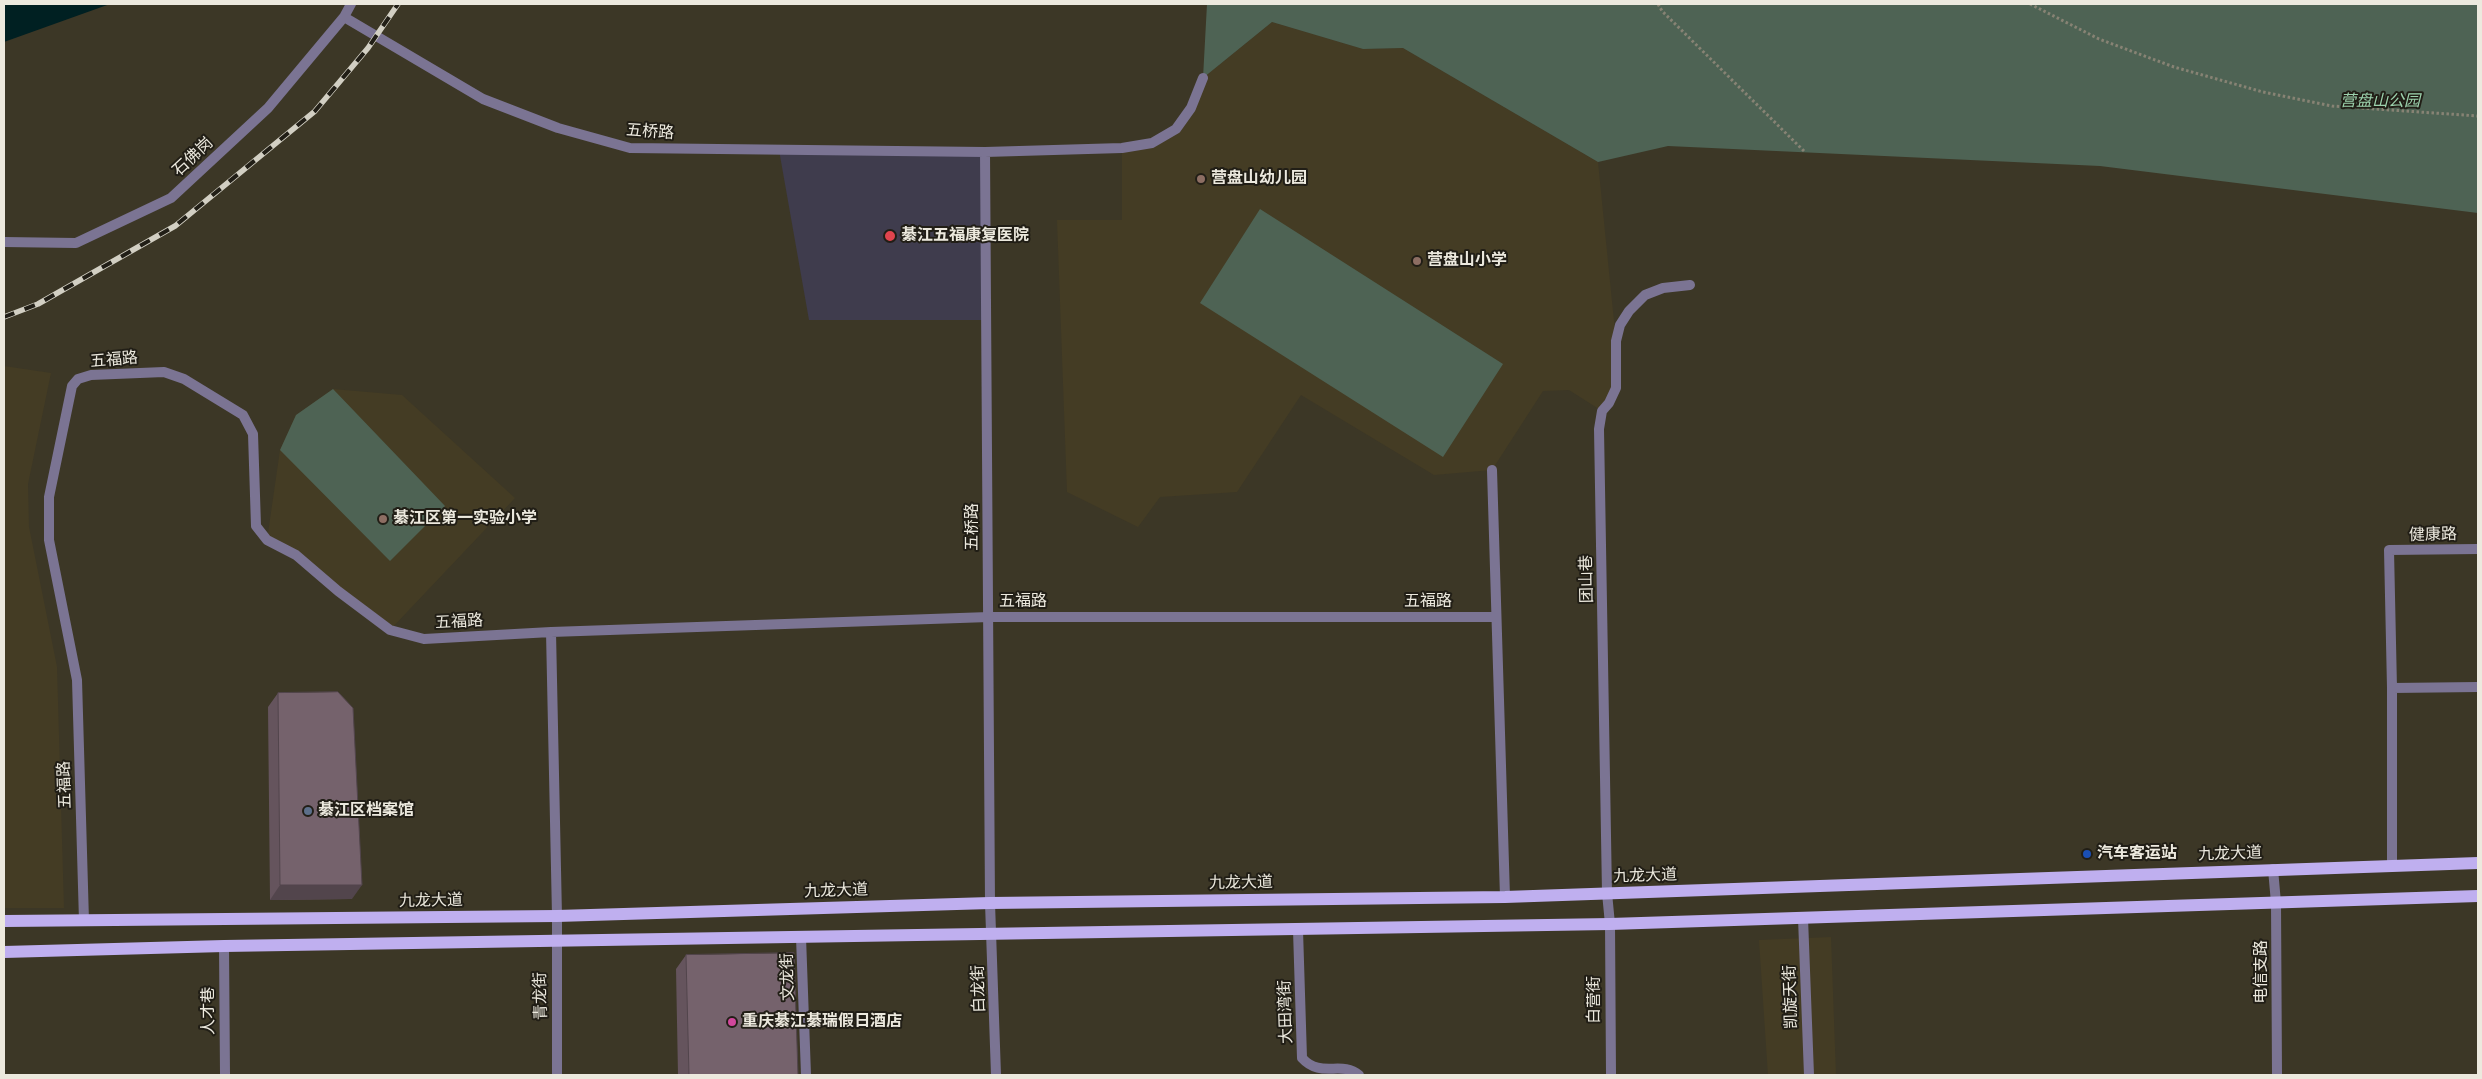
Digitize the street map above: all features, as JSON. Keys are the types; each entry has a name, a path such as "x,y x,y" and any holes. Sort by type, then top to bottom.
{"main road":[{"name":"九龙大道","path":"4,921 557,916 990,902 1607,894 2478,863"},
{"path":"4,952 224,946 1610,924 2478,896"}],"street":[{"name":"石佛岗","path":"4,242 76,243 171,198 268,108 344,17 352,4"},
{"name":"五桥路","path":"344,17 483,99 558,128 630,148 985,152 1122,148 1152,143 1176,129 1191,108 1203,78"},
{"name":"五桥路","path":"985,152 990,902"},
{"name":"团山巷","path":"1610,924 1607,894 1599,429 1602,411 1609,403 1616,388 1616,341 1620,325 1629,311 1645,295 1663,288 1690,286"},
{"name":"五福路","path":"84,921 77,680 49,540 48,498 72,386 78,379 91,375 164,372 184,379 243,415 253,434 256,526 267,540 296,555 338,591 390,630 424,639 551,632 988,617 1496,617"},
{"path":"1492,470 1505,896"},
{"name":"健康路","path":"2392,688 2389,550 2478,549"},
{"path":"551,632 557,916"},
{"path":"2392,866 2392,688 2478,687"},
{"name":"电信支路","path":"2274,869 2278,1075"},
{"name":"白龙街","path":"990,902 996,1075"},
{"name":"青龙街","path":"557,916 557,1075"},
{"name":"凯旋天街","path":"1803,918 1809,1075"},
{"name":"白营街","path":"1610,924 1611,1075"},
{"name":"大田湾街","path":"1298,930 1302,1058 1308,1066 1319,1071 1349,1069 1359,1075"},
{"name":"文龙街","path":"801,937 806,1075"},
{"name":"人才巷","path":"224,946 225,1075"}],"path":[{"path":"1658,4 1662,11 1805,152"},
{"path":"2030,4 2099,39 2174,67 2263,92 2332,106 2478,116"}],"shaded area":[{"name":"营盘山小学","path":"1272,22 1363,49 1403,48 1598,162 1616,341 1616,388 1602,411 1569,390 1543,391 1492,470 1434,475 1301,395 1237,492 1160,497 1138,527 1067,492 1057,220 1122,220 1122,148 1176,129 1203,78"},
{"name":"綦江五福康复医院","path":"779,150 985,152 986,320 809,320"},
{"path":"4,366 51,373 28,484 29,527 57,667 64,908 4,908"},
{"name":"綦江区第一实验小学","path":"333,389 402,395 515,498 390,630 267,540 280,450 296,415"},
{"path":"1831,937 1836,1075 1768,1075 1759,940"}],"green space":[{"name":"营盘山公园","path":"1207,4 2478,4 2478,213 2100,166 1668,146 1598,162 1403,48 1363,49 1272,22 1203,78"},
{"path":"1260,209 1503,364 1443,457 1200,303"},
{"path":"333,389 445,506 390,561 280,450 296,415"}],"water":[{"path":"4,4 110,4 4,42"}],"building":[{"name":"綦江区档案馆","path":"338,692 353,708 362,885 280,885 278,693"},
{"name":"重庆綦江綦瑞假日酒店","path":"794,953 798,1075 689,1075 686,955"}],"railway":[{"path":"4,317 38,304 175,226 315,111 368,48 398,4"}],"place":[{"name":"营盘山幼儿园","path":"1201,179"},
{"name":"綦江五福康复医院","path":"890,236"},
{"name":"营盘山小学","path":"1417,261"},
{"name":"綦江区第一实验小学","path":"383,519"},
{"name":"綦江区档案馆","path":"308,811"},
{"name":"汽车客运站","path":"2087,854"},
{"name":"重庆綦江綦瑞假日酒店","path":"732,1022"}]}
